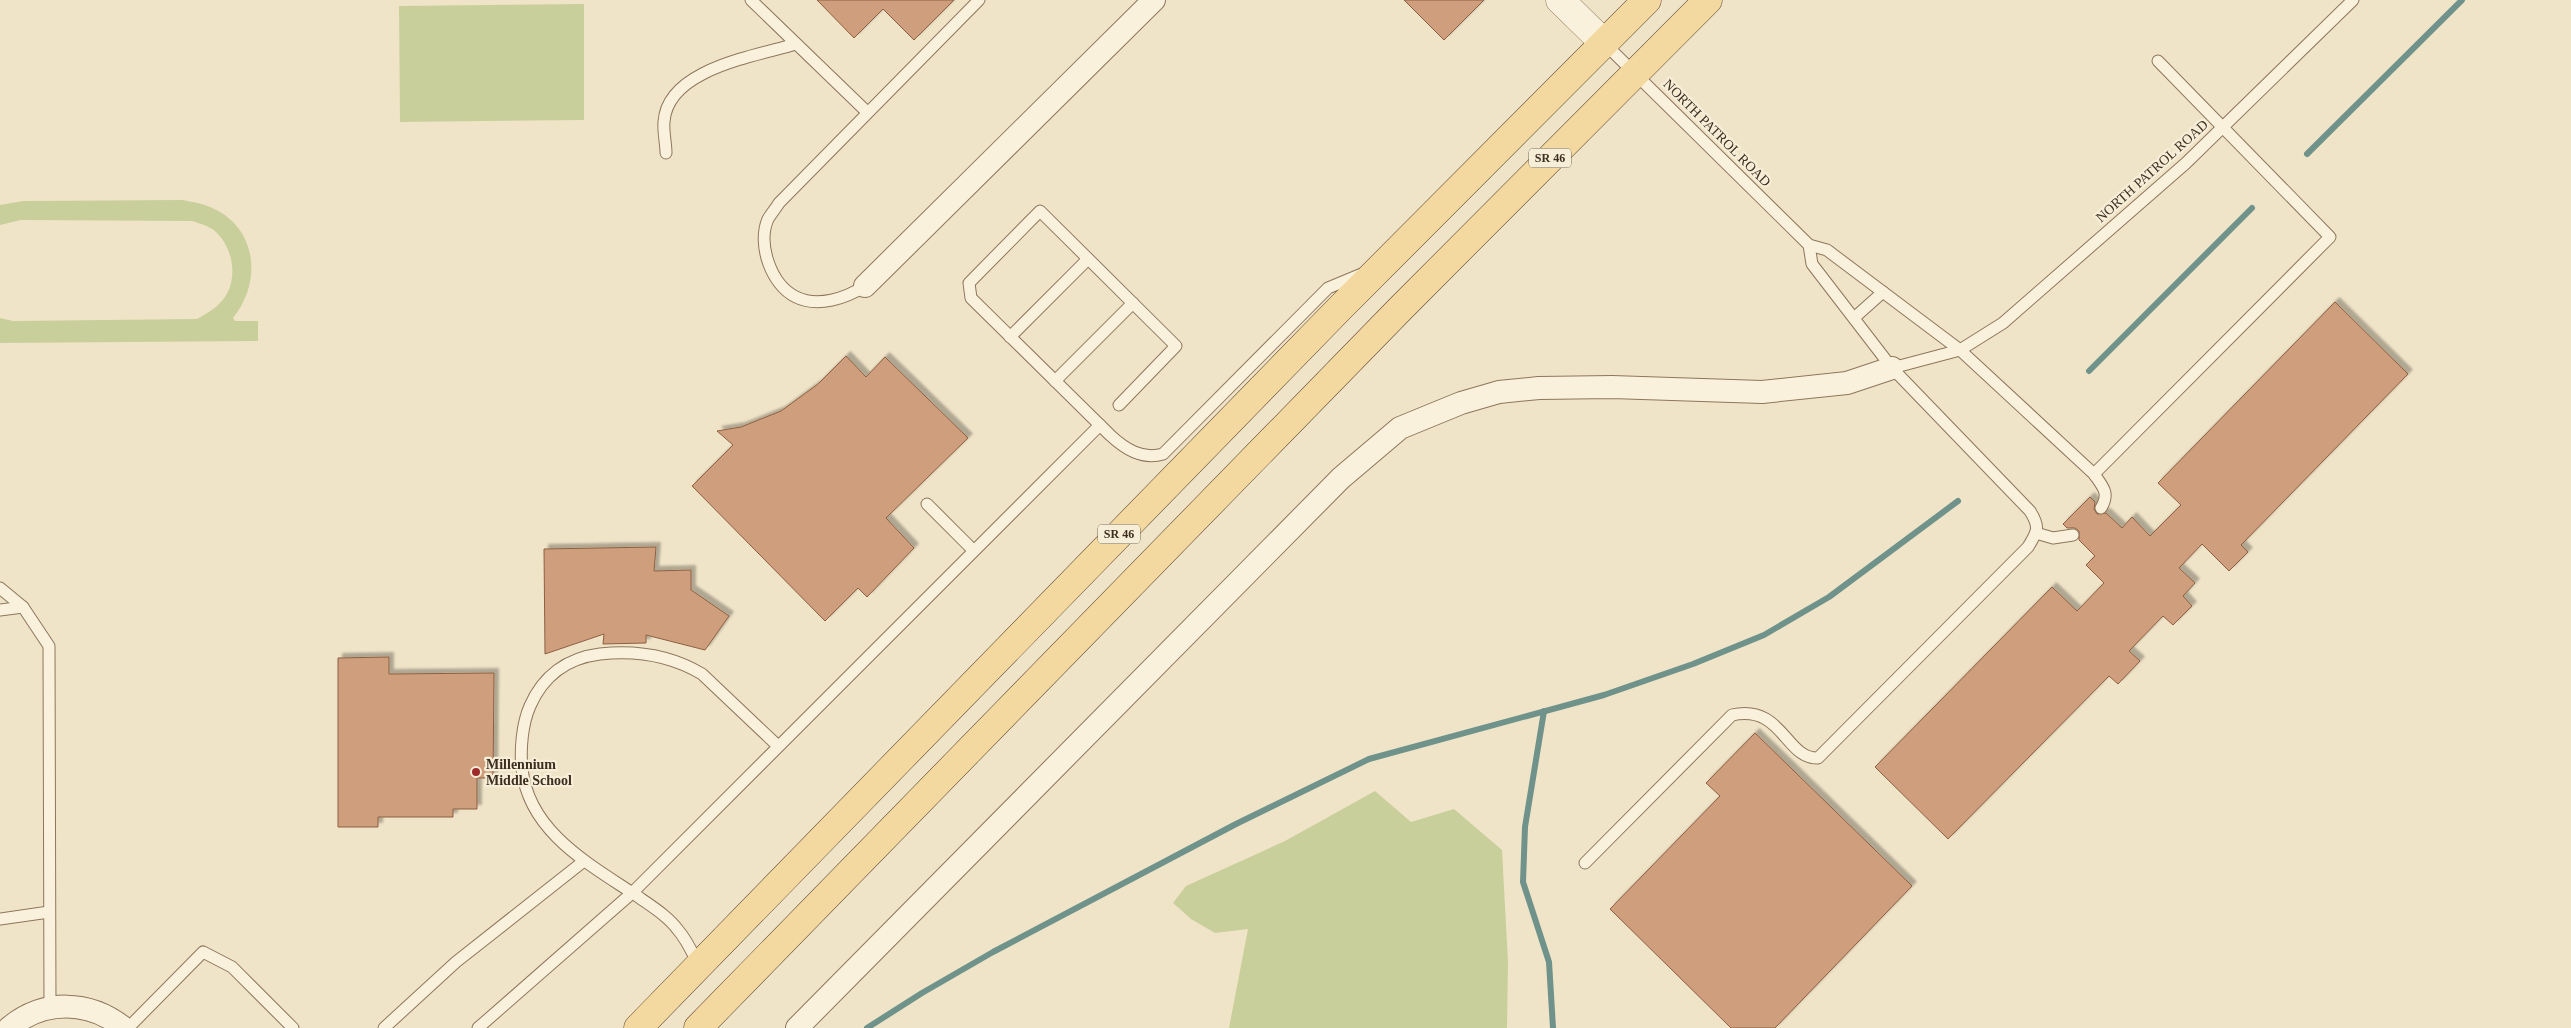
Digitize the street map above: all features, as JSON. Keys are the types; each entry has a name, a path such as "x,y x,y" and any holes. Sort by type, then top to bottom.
{"main road":[{"name":"SR 46","path":"638,1028 1382,265 1647,0"},
{"name":"SR 46","path":"698,1028 1394,315 1708,0"}],"street":[{"path":"865,286 1154,0"},
{"path":"1560,0 1604,43"},
{"path":"797,1028 1341,478 1400,428 1462,403 1499,392 1539,388 1612,387 1762,392 1847,383 1892,368"},
{"path":"10,1028 34,1012 50,1008 83,1007 99,1012 124,1028"}],"lane":[{"path":"750,0 867,112"},
{"path":"865,286 848,297 831,301 796,297 780,284 770,266 765,244 768,220 779,203 979,0"},
{"name":"NORTH PATROL ROAD","path":"1809,245 1812,264 1892,368 1960,350 2003,323 2186,163 2353,0"},
{"name":"NORTH PATROL ROAD","path":"1604,43 1809,245 1827,250 1960,350"},
{"path":"666,152 664,120 671,100 684,84 704,72 796,44"},
{"path":"2094,474 2330,237 2158,62"},
{"path":"1119,405 1176,346 1040,211 969,283 971,298 1123,447 1138,454 1152,457 1163,454 1328,288 1382,265"},
{"path":"1010,336 1088,259"},
{"path":"1854,318 1883,292"},
{"path":"1055,381 1133,303"},
{"path":"1960,350 2094,474 2106,493 2106,500 2101,508"},
{"path":"1585,863 1732,715 1756,713 1768,720 1803,754 1812,758 1818,758 2028,547 2036,533 2037,523 2030,511 1892,368"},
{"path":"478,1028 632,893 1100,425"},
{"path":"927,504 973,550"},
{"path":"2036,533 2053,538 2074,535"},
{"path":"0,588 23,607 49,646 50,1008"},
{"path":"0,610 23,607"},
{"path":"699,966 678,929 632,893 584,861 542,822 534,810 523,784 520,758 529,709 536,693 548,677 562,666 596,654 615,652 654,655 673,660 702,674 778,746"},
{"path":"384,1028 456,962 584,861"},
{"path":"0,919 49,912"},
{"path":"128,1028 203,952 232,967 293,1028"}],"green space":[{"path":"584,4 584,120 400,122 399,6"},
{"path":"183,200 207,206 226,216 238,227 246,241 250,256 249,288 243,303 233,318 235,321 258,321 258,341 0,343 0,318 13,321 197,319 219,304 225,296 230,287 232,268 231,258 223,240 208,227 192,221 21,220 0,225 0,205 23,201"},
{"path":"1375,791 1411,822 1454,809 1502,850 1508,962 1507,1028 1229,1028 1248,929 1215,933 1191,919 1173,903 1186,886 1285,841"}],"building":[{"path":"817,0 954,0 914,40 883,9 854,38"},
{"path":"1404,0 1484,0 1444,40"},
{"path":"2335,302 2408,374 2241,545 2248,552 2229,571 2202,544 2179,568 2195,583 2183,596 2192,606 2173,625 2163,616 2129,651 2140,661 2118,684 2109,676 1948,839 1875,767 2052,587 2077,611 2104,583 2086,565 2095,556 2079,540 2079,531 2075,528 2067,528 2063,524 2090,497 2095,502 2094,509 2097,514 2106,513 2122,528 2132,517 2150,536 2181,505 2158,483"},
{"path":"846,356 866,377 885,357 968,438 886,518 914,548 867,597 858,588 825,621 692,486 733,445 717,431 741,427 781,411 818,384"},
{"path":"656,547 654,571 691,570 691,590 729,616 705,650 646,635 646,643 603,644 604,634 545,654 544,549"},
{"path":"389,657 389,674 494,673 493,778 477,778 477,809 453,809 453,817 378,817 378,827 338,827 338,658"},
{"path":"1755,733 1912,886 1775,1028 1731,1028 1610,909 1720,796 1706,783"}],"waterway":[{"path":"2307,154 2462,0"},
{"path":"2089,371 2252,208"},
{"path":"867,1028 922,993 993,952 1236,824 1369,759 1604,695 1693,664 1764,635 1829,597 1958,501"},
{"path":"1544,711 1525,827 1523,882 1549,962 1553,1028"}],"place":[{"name":"Millennium Middle School","path":"476,772"}]}
